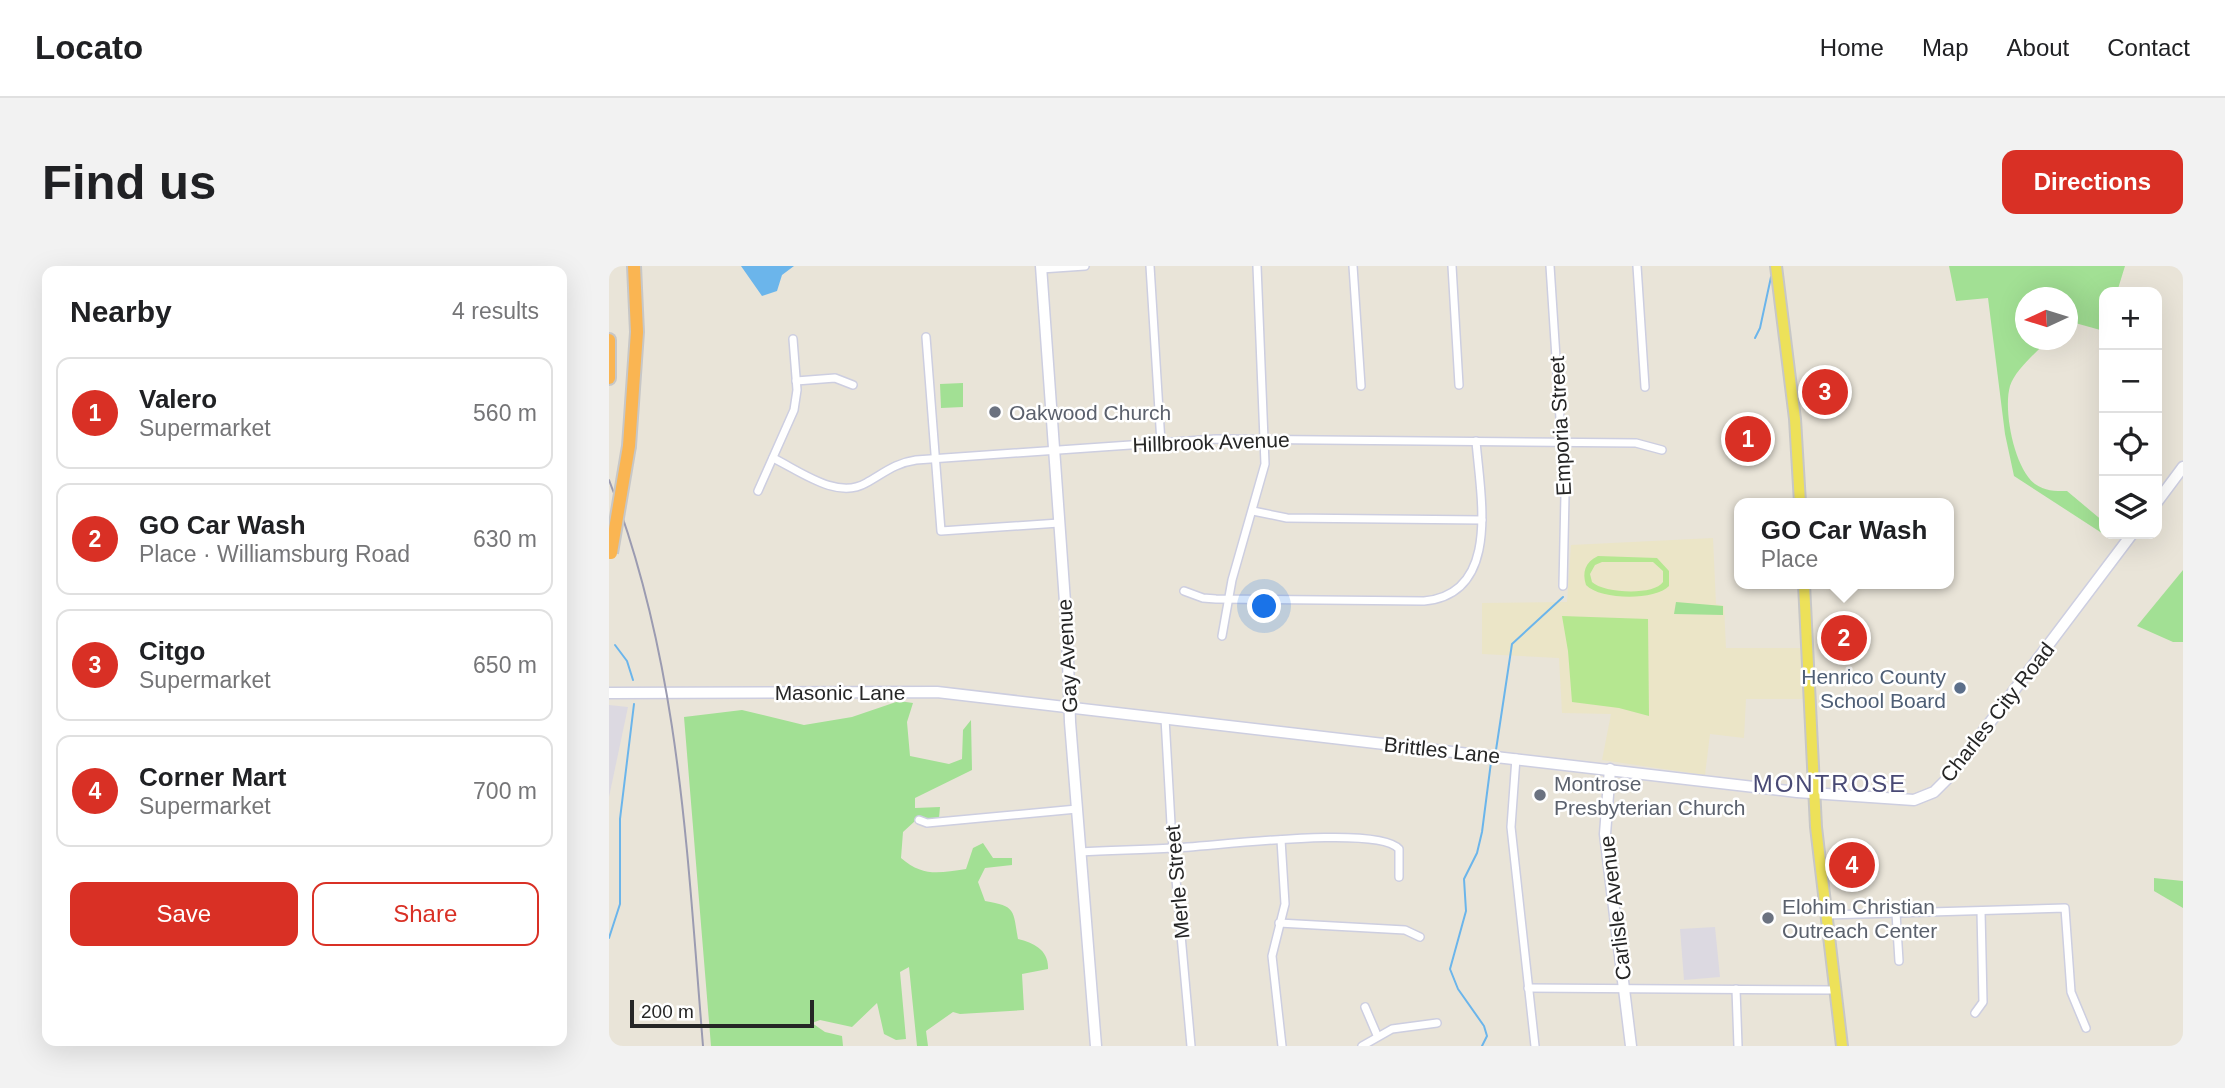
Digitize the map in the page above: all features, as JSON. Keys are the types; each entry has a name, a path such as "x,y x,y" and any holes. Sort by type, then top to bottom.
{"highway":[{"path":"610,557 629,446 636,332 634,266"},
{"path":"609,340 609,377"}],"main road":[{"path":"1776,266 1795,419 1800,498"},
{"name":"Gay Avenue","path":"1041,268 1080,852 1096,1046"},
{"path":"2162,495 2183,467"},
{"name":"Charles City Road","path":"1814,793 1910,800 1934,792 1948,778 2128,539"},
{"path":"1804,589 1814,793 1842,1046"},
{"name":"Masonic Lane","path":"609,693 937,692 1070,707"},
{"name":"Brittles Lane","path":"1070,707 1814,793"},
{"name":"Carlisle Avenue","path":"1610,769 1605,834 1631,1046"}],"street":[{"path":"1041,268 1085,266"},
{"path":"1150,266 1161,443"},
{"path":"1222,636 1228,599 1264,472 1266,439 1257,266"},
{"path":"1353,266 1361,386"},
{"path":"1452,266 1459,385"},
{"name":"Emporia Street","path":"1550,266 1565,526 1563,586"},
{"path":"1637,266 1645,387"},
{"path":"926,337 940,530 1059,523"},
{"path":"758,491 791,422 796,381 793,339"},
{"path":"796,381 835,378 853,385"},
{"name":"Hillbrook Avenue","path":"773,458 839,489 858,487 899,463 935,458 1161,443 1266,439 1636,443 1662,450"},
{"path":"1184,591 1203,598 1228,599 1435,600 1454,592 1472,571 1482,539 1476,441"},
{"path":"1253,511 1287,518 1482,520"},
{"name":"Merle Street","path":"1165,718 1191,1046"},
{"path":"1516,758 1511,827 1535,1046"},
{"path":"919,820 927,822 1077,809"},
{"path":"1080,852 1281,840 1373,839 1389,841 1398,847 1401,854 1399,877"},
{"path":"1281,840 1285,897 1272,956 1282,1046"},
{"path":"1826,915 2065,908 2071,992 2086,1028"},
{"path":"1975,1013 1983,1002 1981,911"},
{"path":"1896,913 1899,961"},
{"path":"1279,923 1405,930 1420,937"},
{"path":"1528,988 1835,990"},
{"path":"1736,989 1738,1046"},
{"path":"1365,1007 1377,1034"},
{"path":"1361,1046 1377,1034 1392,1028 1437,1023"}],"shaded area":[{"path":"1713,538 1716,604 1724,606 1726,648 1801,648 1803,699 1746,699 1744,738 1710,734 1705,775 1602,760 1611,714 1562,713 1559,658 1482,654 1482,603 1567,602 1571,545"},
{"path":"609,705 628,707 609,797"},
{"path":"1715,927 1720,977 1684,980 1680,929"}],"green space":[{"path":"1949,266 2125,266 2119,287 2099,287 2099,330 2078,324 2078,287 2015,287 2015,350 2038,350 2010,386 2009,423 2016,452 2021,465 2035,484 2054,491 2067,491 2099,518 2099,531 2014,476 2005,434 1988,298 1956,301"},
{"path":"963,383 963,407 941,408 940,384"},
{"path":"1598,556 1657,558 1669,571 1669,586 1652,594 1628,597 1593,590 1586,585 1584,576 1590,561","holes":["1602,562 1653,562 1663,571 1663,582 1650,589 1617,591 1592,582 1590,574 1595,565"]},
{"path":"2183,570 2183,642 2173,642 2137,626"},
{"path":"1676,602 1723,606 1723,615 1674,614"},
{"path":"1562,616 1648,619 1649,716 1619,708 1572,702"},
{"path":"899,701 913,703 907,722 910,756 949,764 962,759 963,730 971,720 972,770 915,798 915,808 940,807 939,818 915,821 903,832 901,858 924,871 966,869 973,848 983,843 993,858 1012,858 1012,865 985,868 978,882 985,901 1003,905 1011,911 1018,939 1043,952 1048,969 1022,974 1024,1010 960,1014 953,1012 926,1031 928,1046 917,1046 909,967 900,972 906,1039 896,1040 884,1034 877,1003 852,1027 820,1020 812,1023 825,1032 842,1036 843,1046 711,1046 684,717 742,710 804,725 852,717"},
{"path":"2154,878 2183,881 2183,908 2154,891"}],"water":[{"path":"741,266 794,266 782,275 777,291 762,296"}],"waterway":[{"path":"1755,338 1760,328 1771,277"},
{"path":"1496,750 1512,644 1563,597"},
{"path":"615,645 627,661 633,680"},
{"path":"609,938 620,904 620,819 634,704"},
{"path":"1482,1046 1487,1036 1484,1026 1458,989 1450,969 1466,911 1464,879 1477,853 1482,832 1491,762"}],"railway":[{"path":"609,480 633,549 666,689 685,830 703,1046"}],"place":[{"name":"Citgo","path":"1825,392"},
{"name":"Oakwood Church","path":"995,412"},
{"name":"Valero","path":"1748,439"},
{"name":"GO Car Wash","path":"1844,638"},
{"name":"Henrico County School Board","path":"1960,688"},
{"name":"Montrose Presbyterian Church","path":"1540,795"},
{"name":"Corner Mart","path":"1852,865"},
{"name":"Elohim Christian Outreach Center","path":"1768,918"}],"district":[{"name":"MONTROSE","path":"1830,783"}]}
